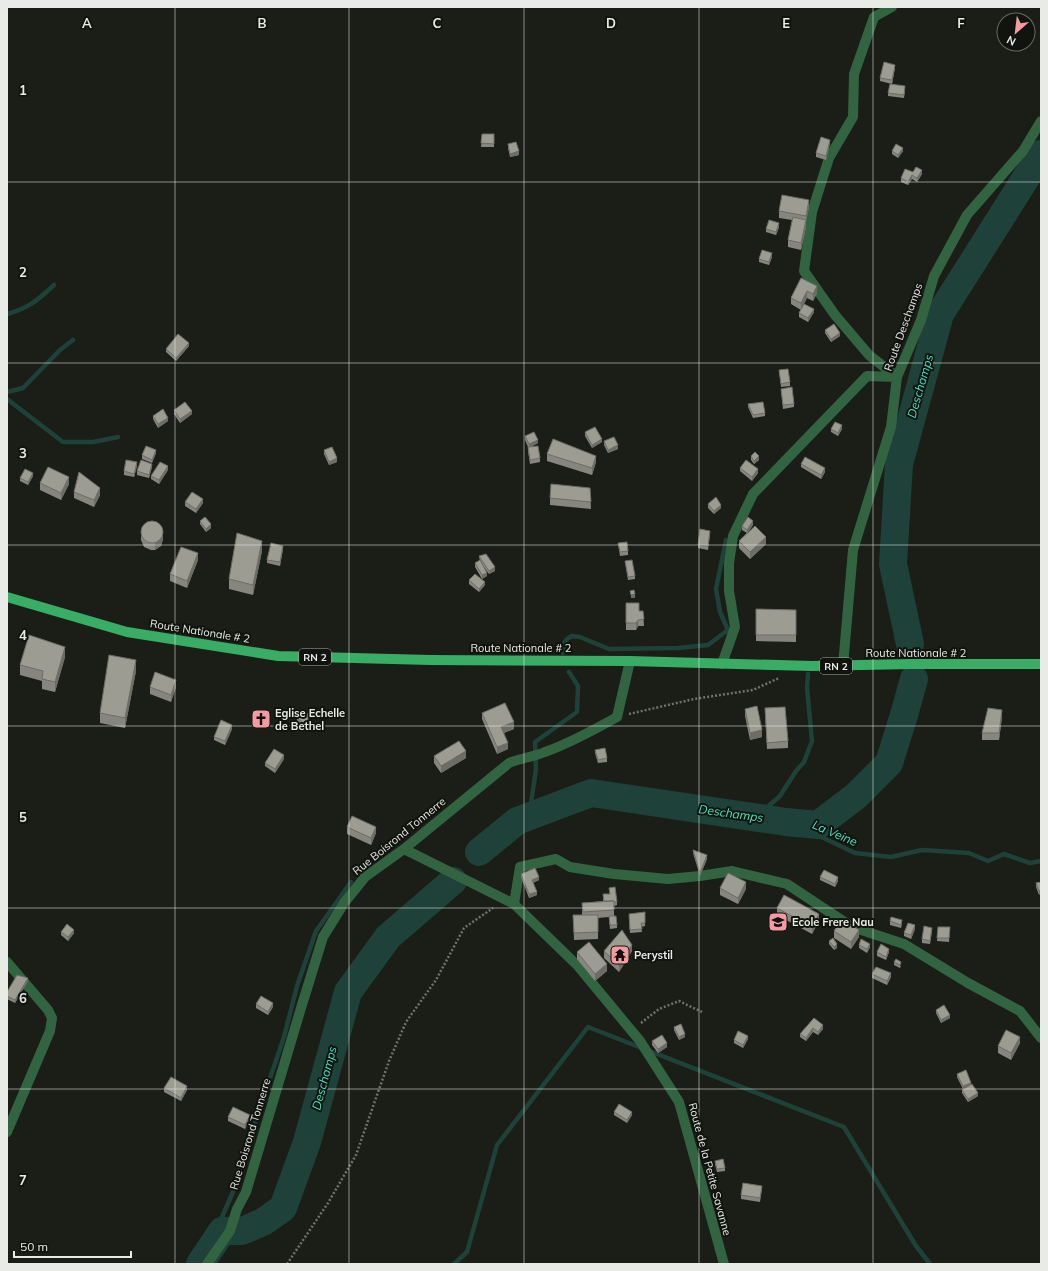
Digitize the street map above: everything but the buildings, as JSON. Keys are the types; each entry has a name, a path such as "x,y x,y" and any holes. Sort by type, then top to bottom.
{"main road":[{"name":"Route Nationale # 2","path":"7,597 127,632 278,656 430,660 630,661 812,666 1041,664"}],"street":[{"path":"892,7 874,17 854,74 852,117 829,158 816,198 812,212 804,271 835,315 868,355 896,377"},
{"name":"Route Deschamps","path":"843,666 853,550 891,427 896,377 921,320 934,276 967,215 1023,151 1041,121"},
{"path":"722,664 735,627 729,590 729,563 733,536 752,494 867,376 896,377"},
{"path":"617,717 630,661"},
{"name":"Rue Boisrond Tonnerre","path":"207,1264 230,1231 237,1209 244,1197 323,937 350,894 365,877 404,848 509,763 520,758 544,753 590,732 617,717"},
{"name":"Route de la Petite Savanne","path":"404,848 509,902 578,966 631,1030 646,1050 679,1102 724,1264"},
{"path":"509,902 520,867 556,859 570,867 614,874 668,879 732,871 787,884 852,927 904,944 968,983 1020,1011 1041,1038"},
{"path":"7,962 48,1010 52,1018 50,1031 7,1132"}],"path":[{"path":"617,717 694,700 753,690 782,677"},
{"path":"287,1264 328,1204 356,1155 389,1061 406,1022 436,980 464,928 509,902"},
{"path":"631,1030 659,1009 679,1001 702,1012"}],"waterway":[{"name":"Deschamps","path":"910,644 893,564 899,464 940,314 1041,154"},
{"path":"7,314 33,303 54,285"},
{"path":"7,392 23,388 60,350 73,340"},
{"path":"7,399 63,442 93,442 118,437"},
{"path":"563,653 564,643 572,636 580,637 609,649 678,648 708,645 728,630 720,612 716,589 726,540"},
{"path":"532,816 531,803 536,769 535,742 577,712 578,686 569,672"},
{"path":"756,817 780,796 796,771 804,762 812,741 807,688 808,674"},
{"name":"Deschamps","path":"479,852 517,821 591,793 786,822 818,825 856,796 889,763 914,679"},
{"name":"La Veine","path":"786,822 809,831 855,853 891,857 922,850 969,853 988,861 1004,854 1030,863 1041,861"},
{"name":"Deschamps","path":"200,1264 222,1231 242,1231 263,1222 283,1208 307,1142 348,992 388,937 453,881"},
{"path":"210,1250 218,1226 236,1185 242,1161 284,1037 297,986 316,931 351,882"},
{"path":"454,1264 467,1252 497,1145 588,1027 844,1127 916,1246 930,1264"}],"place":[{"name":"Eglise Echelle de Bethel","path":"261,719"},
{"name":"Ecole Frere Nau","path":"778,922"},
{"name":"Perystil","path":"620,955"}]}
